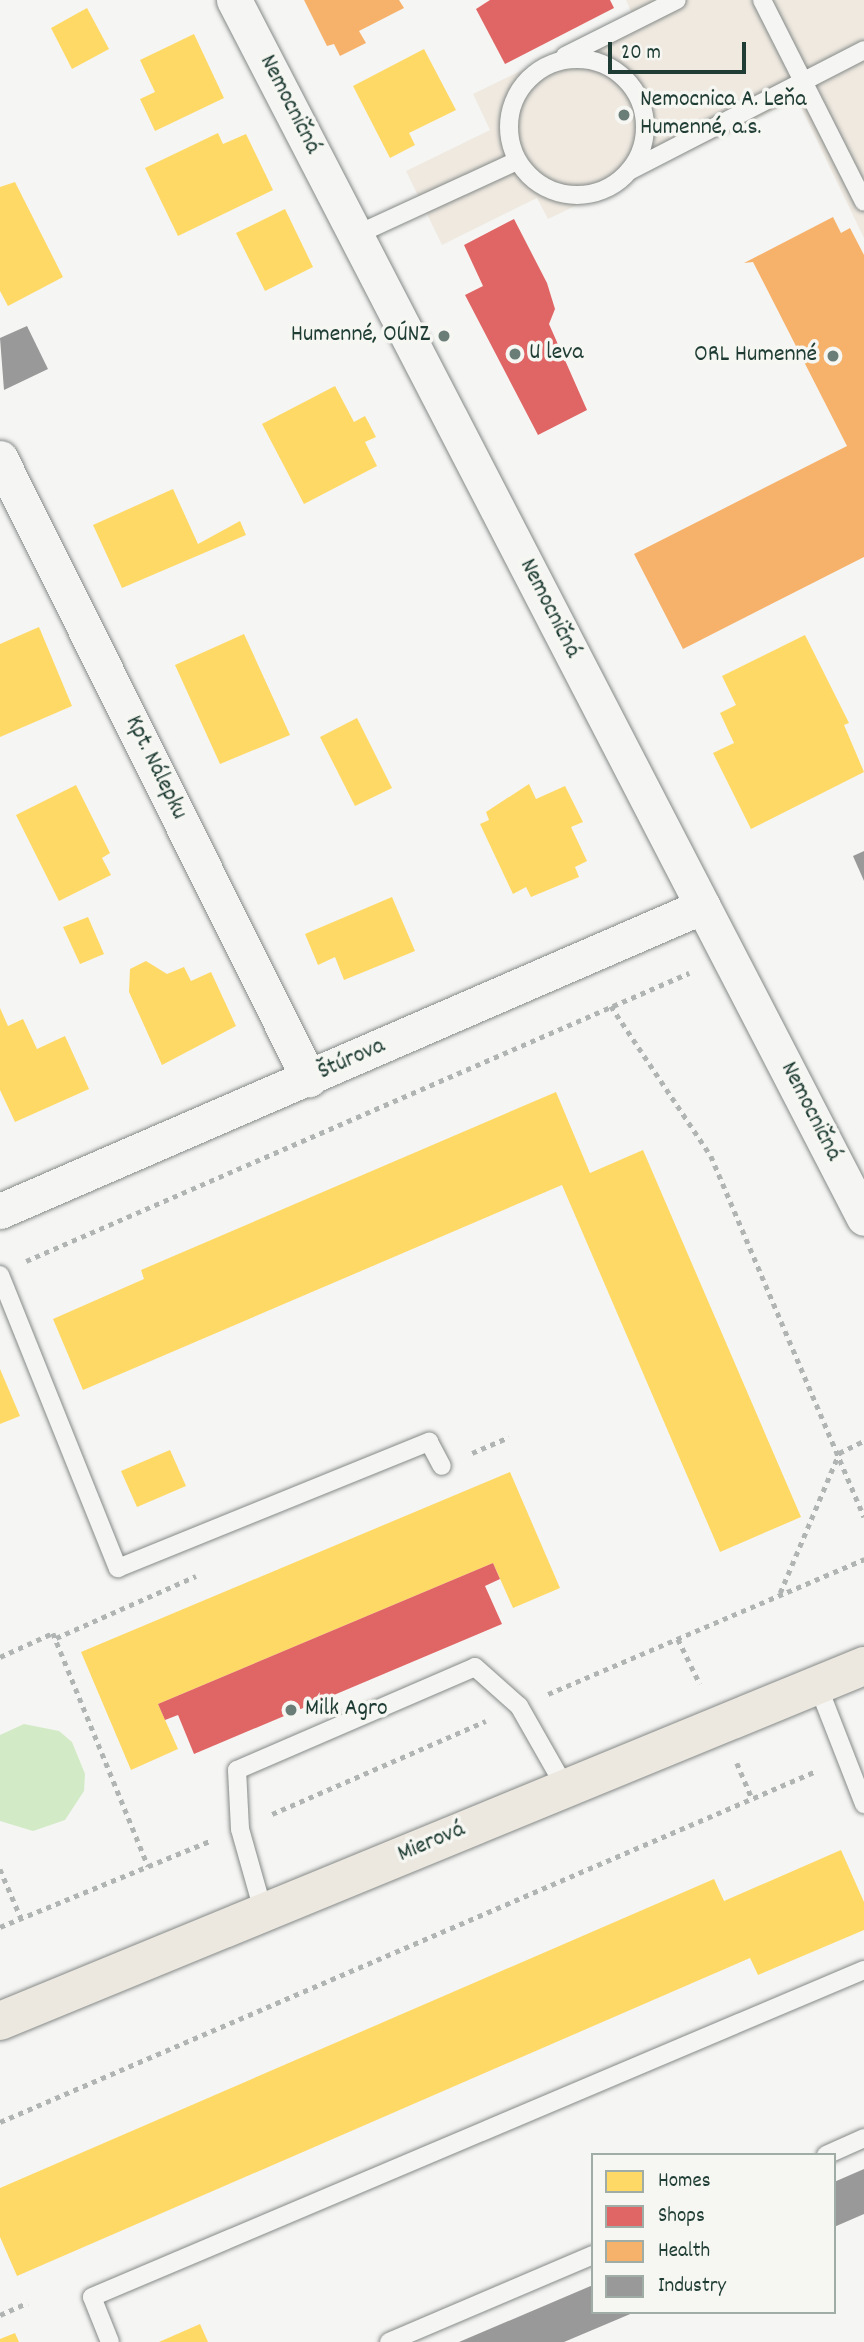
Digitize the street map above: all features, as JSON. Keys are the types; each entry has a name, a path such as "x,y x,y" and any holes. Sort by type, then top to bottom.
{"main road":[{"name":"Mierová","path":"0,2021 864,1666"}],"street":[{"name":"Nemocničná","path":"234,0 864,1218"},
{"name":"Kpt. Nálepku","path":"0,458 309,1079"},
{"name":"Štúrova","path":"0,1211 703,906"}],"lane":[{"path":"677,0 551,63 516,94 509,139 517,161 549,189 570,195 612,185 629,171 864,50"},
{"path":"762,0 864,202"},
{"path":"551,63 597,61 634,90 645,131 629,171"},
{"path":"356,235 517,161"},
{"path":"6,1271 118,1568 429,1442 442,1466"},
{"path":"264,1914 240,1829 237,1770 475,1667 519,1706 565,1787"},
{"path":"818,1686 864,1804"},
{"path":"110,2342 92,2297 864,1970"},
{"path":"830,2153 864,2138"},
{"path":"389,2342 591,2256"}],"path":[{"path":"6,1271 700,968"},
{"path":"611,1006 711,1156 864,1517"},
{"path":"780,1594 839,1453 864,1441"},
{"path":"0,1927 240,1829 864,1559"},
{"path":"0,1657 53,1633 148,1866"},
{"path":"678,1639 700,1684"},
{"path":"0,2122 846,1759"},
{"path":"735,1760 752,1798"},
{"path":"0,1869 21,1918"},
{"path":"0,2315 27,2303"}],"shaded area":[{"name":"Nemocnica A. Leňa Humenné, a.s.","path":"626,0 864,0 864,238 797,99 548,219 537,198 442,245 406,171 490,130 473,94 633,16"}],"green space":[{"path":"24,1724 59,1731 72,1742 85,1774 84,1791 65,1820 33,1831 0,1821 0,1735"}],"building: Homes":[{"path":"87,8 109,49 72,69 51,28"},
{"path":"194,34 224,98 155,131 140,99 155,92 140,60"},
{"path":"424,49 456,110 409,133 415,145 390,158 353,86"},
{"path":"218,133 223,144 246,134 273,190 178,236 145,168"},
{"path":"15,182 63,277 8,306 0,291 0,187"},
{"path":"285,209 313,267 265,291 236,233"},
{"path":"335,386 354,422 365,416 376,437 365,442 377,466 304,504 262,424"},
{"path":"173,489 198,544 240,521 246,535 122,588 93,525"},
{"path":"39,627 72,706 0,737 0,644"},
{"path":"244,634 290,735 220,764 175,665"},
{"path":"805,635 849,723 844,725 864,772 751,829 713,753 734,743 720,713 736,705 722,676"},
{"path":"357,718 392,788 355,806 320,737"},
{"path":"529,784 536,799 565,786 583,822 571,827 587,861 575,867 579,877 531,897 526,887 513,894 480,824 489,820 486,812"},
{"path":"76,785 110,853 102,858 111,875 59,901 16,815"},
{"path":"392,897 415,951 344,980 335,957 318,965 305,934"},
{"path":"88,917 104,954 80,964 63,927"},
{"path":"146,961 167,974 184,967 191,981 211,972 236,1026 162,1065 129,992 130,969"},
{"path":"0,1008 8,1026 23,1019 37,1049 65,1036 89,1089 15,1122 0,1090"},
{"path":"556,1092 590,1173 643,1150 801,1517 720,1552 562,1185 83,1390 53,1319 144,1279 141,1270"},
{"path":"0,1369 20,1416 0,1424"},
{"path":"170,1450 186,1486 137,1507 121,1471"},
{"path":"510,1472 560,1588 513,1608 493,1563 158,1704 178,1749 131,1770 81,1652"},
{"path":"841,1850 864,1902 864,1930 758,1975 750,1958 17,2276 0,2237 0,2188 714,1879 724,1901"},
{"path":"200,2324 208,2342 159,2342"},
{"path":"15,2333 19,2342 0,2342 0,2339"}],"building: Shops":[{"path":"490,0 610,0 614,8 505,64 476,9"},
{"path":"514,219 547,283 555,309 549,324 587,410 538,435 465,295 483,286 464,245"},
{"path":"493,1563 500,1579 485,1586 502,1624 194,1754 178,1715 165,1720 158,1704"}],"building: Health":[{"path":"304,0 399,0 404,8 359,31 366,43 340,56 334,44 327,46"},
{"name":"ORL Humenné","path":"833,217 841,233 850,228 864,255 864,557 683,649 634,554 847,446 753,262 744,263"}],"building: Industry":[{"path":"27,326 48,369 4,390 0,338"},
{"path":"864,851 864,881 853,856"},
{"path":"864,2169 864,2214 836,2226 836,2181"},
{"path":"591,2286 591,2314 630,2314 564,2342 459,2342"}],"place":[{"name":"Nemocnica A. Leňa Humenné, a.s.","path":"624,115"},
{"name":"Humenné, OÚNZ","path":"444,336"},
{"name":"U leva","path":"515,354"},
{"name":"ORL Humenné","path":"833,356"},
{"name":"Milk Agro","path":"291,1710"}]}
